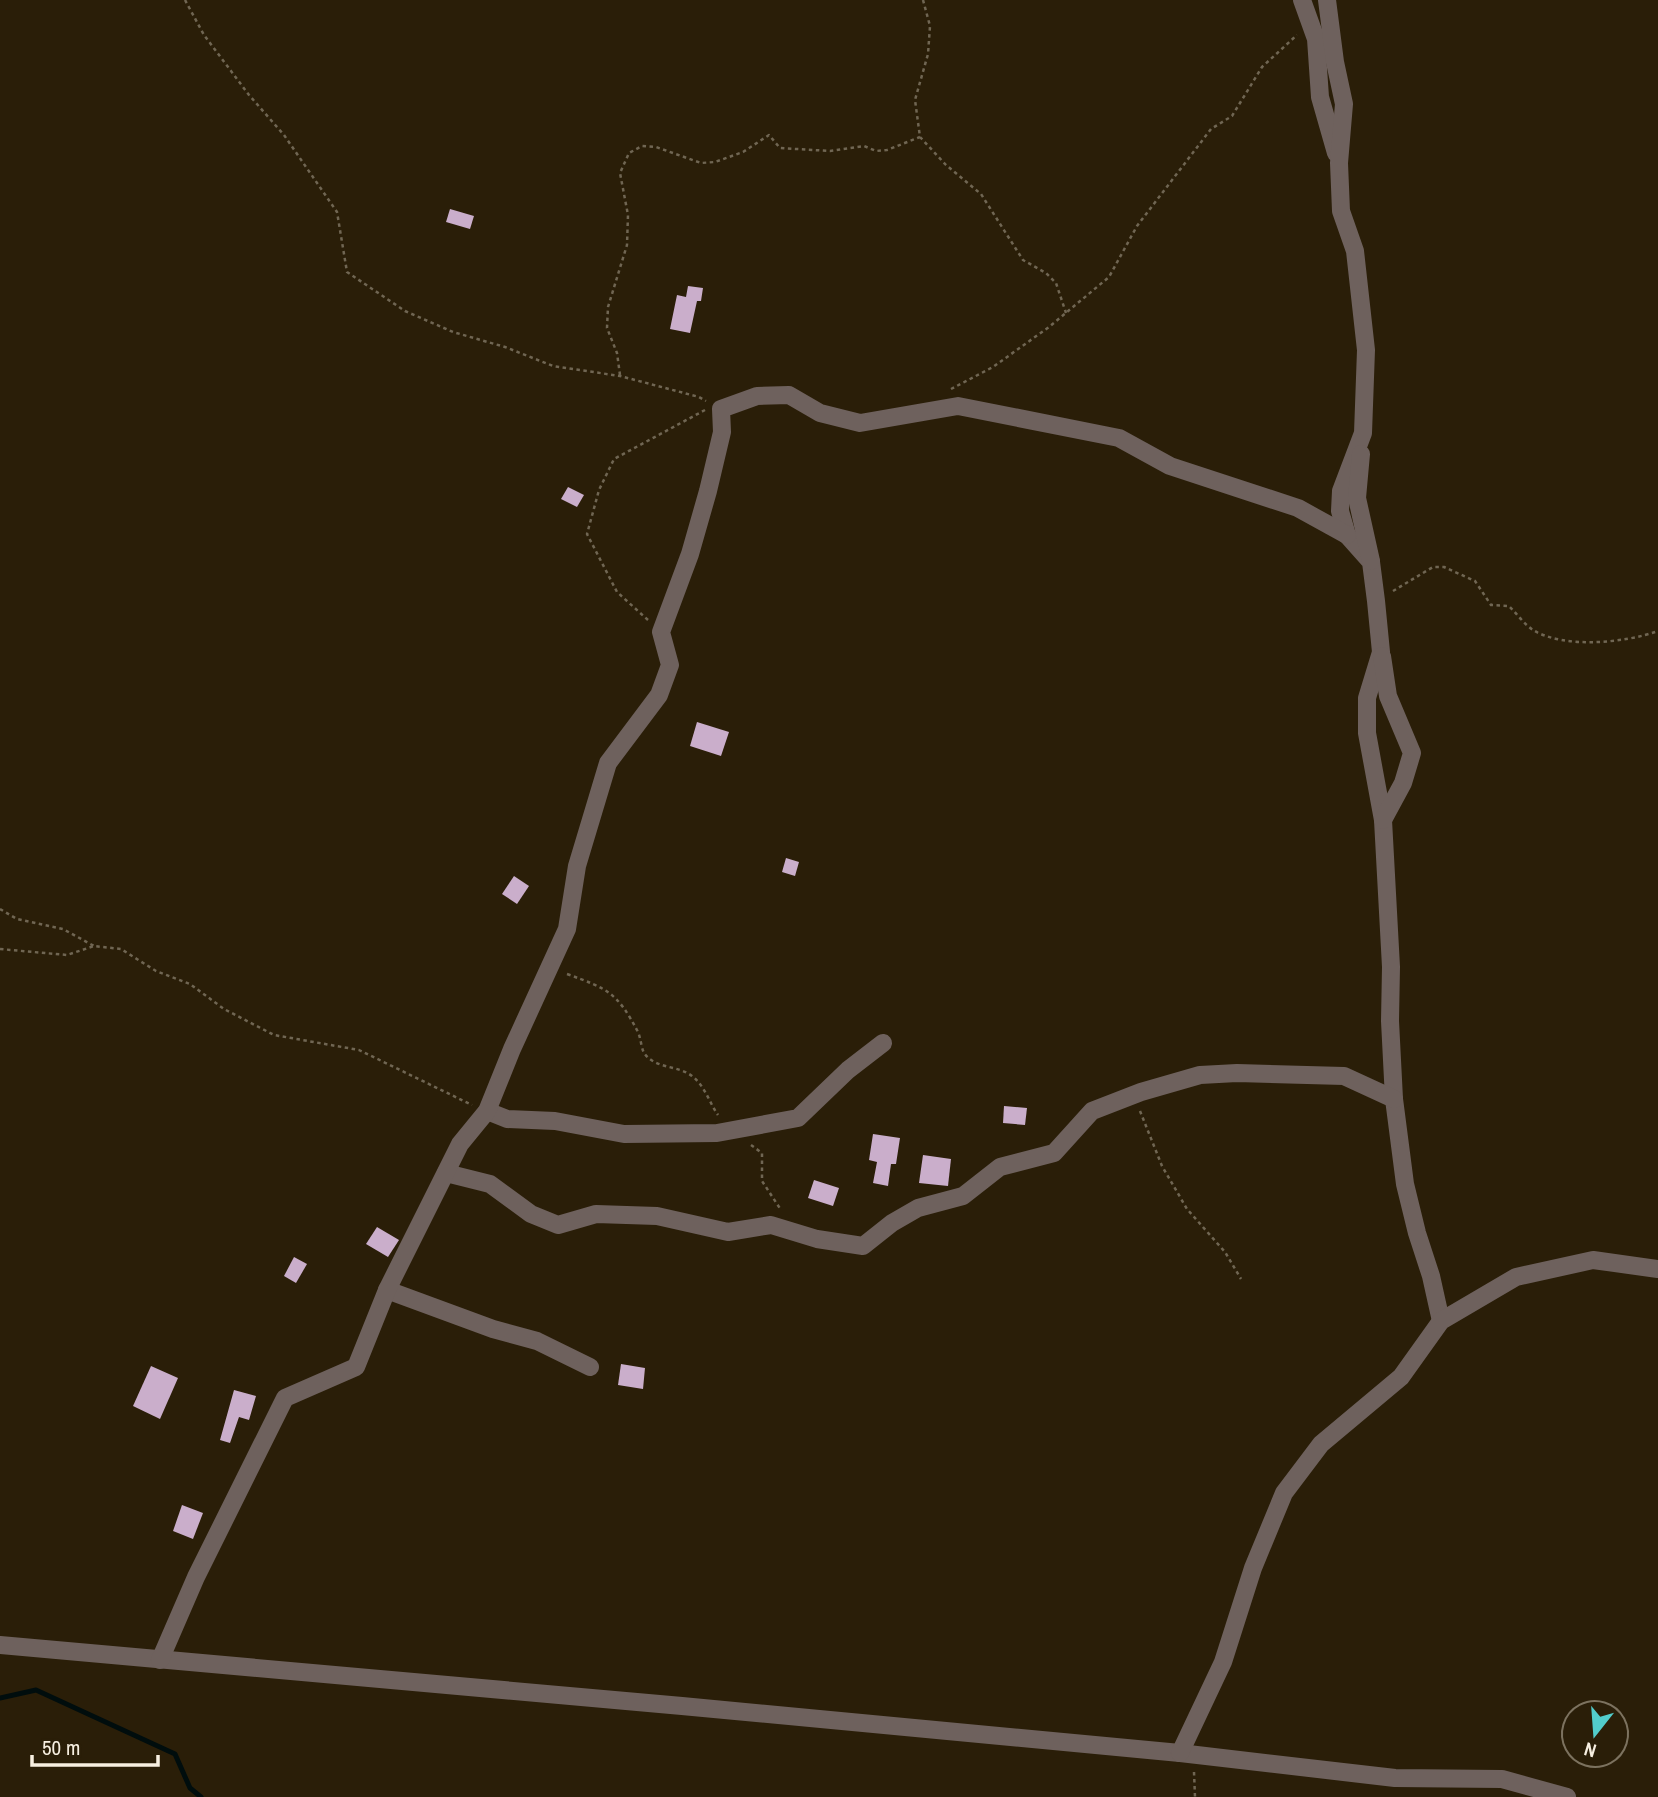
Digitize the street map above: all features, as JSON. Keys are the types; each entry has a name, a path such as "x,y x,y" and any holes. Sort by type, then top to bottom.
{"street":[{"path":"1302,0 1316,39 1320,97 1339,163"},
{"path":"1327,0 1335,62 1344,104 1339,163 1341,211 1356,251 1366,351 1357,498 1371,562 1388,696 1412,753 1402,783 1383,820"},
{"path":"160,1660 196,1577 285,1398 356,1367 387,1290 460,1144 487,1111 567,929 577,866 608,763 659,695 670,666 661,632 690,554 708,491 722,432 721,409 757,396 789,395 820,413 860,423 958,406 1119,438 1170,466 1298,508 1347,535 1371,562"},
{"path":"1347,535 1340,511 1340,491 1363,433"},
{"path":"1381,652 1367,698 1367,733 1383,820 1391,967 1390,1021 1394,1099 1405,1184 1441,1321"},
{"path":"487,1111 508,1119 555,1121 624,1134 729,1131 798,1118 825,1090 883,1043"},
{"path":"446,1173 490,1184 531,1214 558,1225 596,1214 657,1216 728,1232 771,1225 817,1239 863,1246 892,1223 918,1208 963,1196 1000,1167 1054,1153 1092,1111 1133,1095 1200,1075 1237,1073 1344,1076 1394,1099"},
{"path":"1187,1754 1223,1662 1253,1567 1284,1493 1321,1444 1401,1377 1441,1321 1517,1277 1593,1260 1658,1269"},
{"path":"387,1290 493,1329 537,1341 590,1367"},
{"path":"0,1645 1187,1754 1395,1778 1502,1779 1567,1797"}],"path":[{"path":"185,0 204,35 249,95 284,135 337,212 347,272 405,311 453,332 505,347 553,366 620,376 699,397 714,405 614,459 599,490 587,534 617,592 661,632"},
{"path":"923,0 930,26 928,54 915,100 920,137 946,165 981,194 1023,260 1046,273 1056,283 1066,313"},
{"path":"947,391 993,367 1109,277 1137,226 1211,129 1232,116 1262,67 1310,23"},
{"path":"620,376 617,353 607,328 608,307 627,245 628,215 620,173 629,152 642,146 656,147 701,163 715,162 743,152 769,135 780,148 830,151 864,146 876,151 887,150 920,137"},
{"path":"1376,601 1433,567 1444,567 1475,581 1491,605 1509,606 1532,629 1559,641 1634,640 1658,631"},
{"path":"0,909 16,919 63,929 94,946 121,950 156,971 190,984 224,1009 274,1035 359,1050 487,1111"},
{"path":"0,949 66,955 94,946"},
{"path":"550,967 612,993 630,1017 644,1052 656,1063 690,1073 702,1085 710,1104 729,1131 741,1141 760,1149 762,1181 798,1233"},
{"path":"1133,1095 1162,1166 1188,1209 1225,1252 1241,1279"},
{"path":"1187,1754 1195,1797"}],"building":[{"path":"450,209 474,216 470,229 446,222"},
{"path":"688,286 703,288 701,301 697,301 690,333 670,329 677,295 686,297"},
{"path":"568,487 584,495 577,507 561,499"},
{"path":"697,722 729,732 721,756 690,746"},
{"path":"786,858 799,862 795,876 782,872"},
{"path":"514,876 529,886 517,904 502,894"},
{"path":"1004,1106 1027,1108 1025,1125 1003,1123"},
{"path":"873,1134 900,1138 896,1164 891,1164 888,1186 873,1183 877,1162 869,1160"},
{"path":"923,1155 951,1159 948,1186 919,1183"},
{"path":"814,1180 839,1188 833,1206 808,1198"},
{"path":"377,1227 399,1240 388,1257 366,1244"},
{"path":"294,1257 307,1264 296,1283 284,1276"},
{"path":"621,1364 645,1368 643,1389 618,1385"},
{"path":"151,1366 178,1378 160,1419 133,1406"},
{"path":"234,1390 256,1396 249,1420 239,1417 230,1443 220,1440"},
{"path":"182,1505 203,1513 193,1539 173,1531"}],"waterway":[{"path":"0,1698 36,1690 175,1754 190,1788 201,1797"}]}
